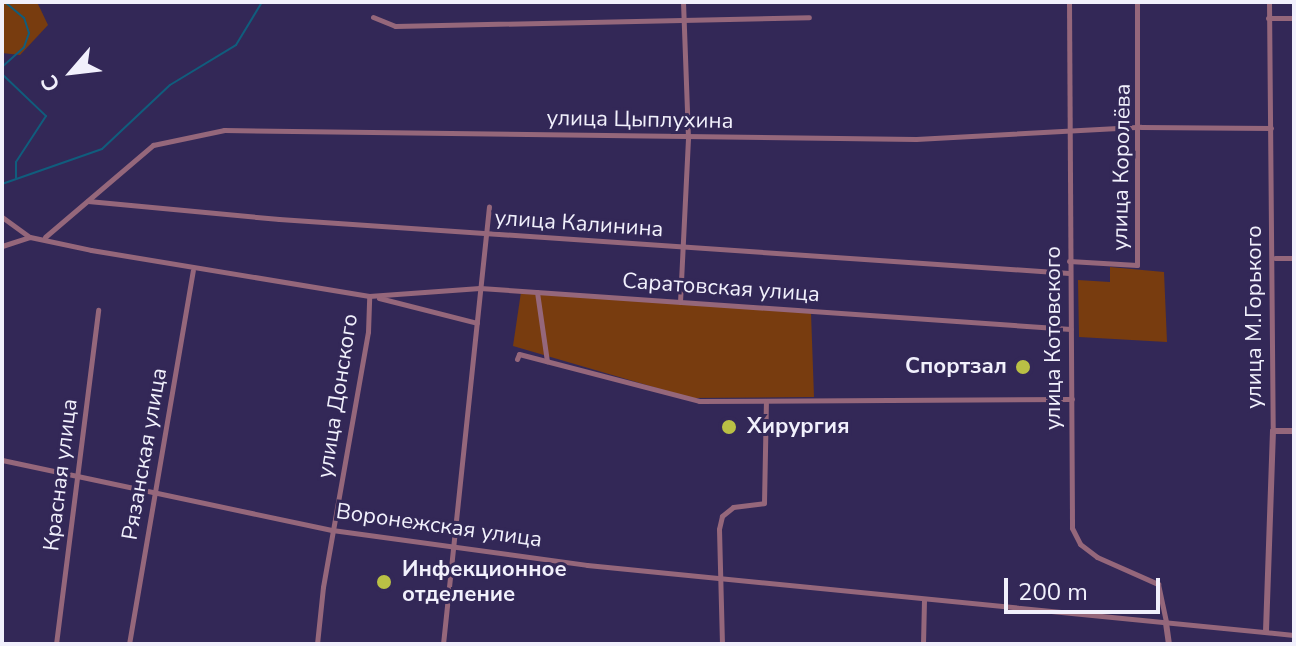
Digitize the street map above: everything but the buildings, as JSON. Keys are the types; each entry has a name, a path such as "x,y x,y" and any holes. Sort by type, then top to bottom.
{"street":[{"path":"680,302 688,138 683,2"},
{"name":"улица Котовского","path":"1069,2 1069,273 1075,536 1097,557 1158,584 1166,623"},
{"name":"улица Королёва","path":"1069,261 1137,265 1141,127 1137,2"},
{"name":"улица М.Горького","path":"1266,631 1275,258 1269,2"},
{"path":"373,17 395,26 809,17"},
{"path":"1268,18 1294,18"},
{"name":"улица Цыплухина","path":"45,237 153,145 224,130 916,139 1141,127 1271,128"},
{"name":"улица Калинина","path":"88,201 486,233 1069,273"},
{"path":"443,644 489,206"},
{"path":"2,217 30,237"},
{"name":"Саратовская улица","path":"2,246 30,237 45,237 193,270 369,296 462,315 477,323"},
{"path":"1275,258 1294,258"},
{"name":"Рязанская улица","path":"129,644 193,270"},
{"name":"Саратовская улица","path":"369,296 480,288 1071,329"},
{"path":"537,292 547,361"},
{"name":"улица Донского","path":"317,644 332,530 368,332 369,296"},
{"name":"Красная улица","path":"56,644 98,310"},
{"path":"517,359 519,354 676,398 766,403 1072,399"},
{"path":"722,644 719,529 722,516 733,507 764,503 766,403"},
{"path":"1273,431 1294,431"},
{"name":"Воронежская улица","path":"2,460 332,530 719,578 1294,635"},
{"path":"923,644 924,600"},
{"path":"1166,623 1169,644"}],"shaded area":[{"path":"2,2 37,2 48,25 20,55 2,53"},
{"path":"1110,267 1164,272 1167,342 1079,337 1078,280 1110,282"},
{"path":"521,292 811,313 814,397 691,398 513,346"}],"waterway":[{"path":"2,67 24,47 29,33 24,18 5,2"},
{"path":"2,184 102,149 170,85 236,45 262,2"},
{"path":"2,74 46,116 16,162 16,178"}],"place":[{"name":"Спортзал","path":"1023,367"},
{"name":"Хирургия","path":"729,427"},
{"name":"Инфекционное отделение","path":"384,582"}]}
